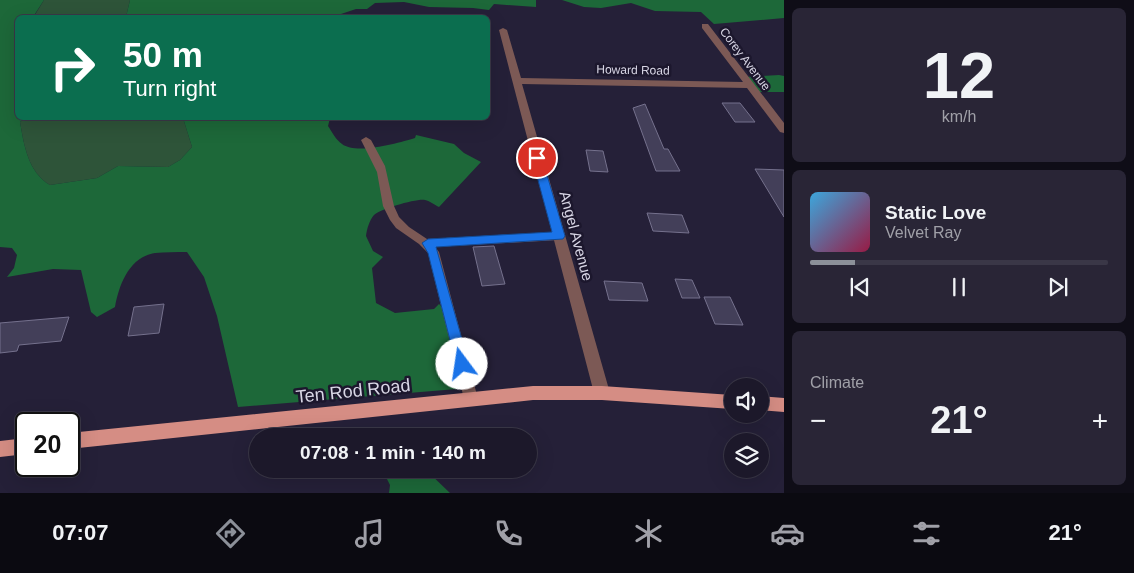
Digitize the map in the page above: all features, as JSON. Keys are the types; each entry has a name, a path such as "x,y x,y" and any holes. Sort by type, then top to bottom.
{"main road":[{"name":"Ten Rod Road","path":"80,440 533,393 602,393 724,401"},
{"path":"769,404 784,405"},
{"path":"0,449 15,447"}],"street":[{"name":"Corey Avenue","path":"705,26 784,130"},
{"name":"Angel Avenue","path":"503,30 602,393"},
{"name":"Howard Road","path":"517,81 750,86"}],"lane":[{"path":"366,140 378,159 390,212 401,227 428,243 434,252 471,399"},
{"path":"428,243 559,236"}],"green space":[{"path":"0,0 44,0 34,15 15,15 15,120 22,120 20,122 28,157 37,173 50,185 97,178 118,166 168,167 180,160 192,147 184,120 330,120 328,126 336,138 348,147 378,147 415,138 416,135 454,144 464,153 481,162 439,207 429,201 421,200 391,207 372,217 366,236 373,251 383,257 372,268 376,303 395,313 434,309 439,304 451,316 469,388 238,407 217,316 204,277 187,252 155,253 138,260 123,281 115,307 97,317 91,312 81,270 53,269 7,277 14,268 17,255 12,248 0,247"},
{"path":"44,0 130,0 126,15 35,15"},
{"path":"130,0 536,0 536,7 494,4 489,10 429,7 404,2 375,3 367,9 356,9 338,15 126,15"},
{"path":"562,0 784,0 784,18 714,24 701,12 655,11 631,3 601,8 584,7"},
{"path":"784,76 784,92 756,92 745,77"},
{"path":"22,120 184,120 192,147 180,160 168,167 118,166 97,178 50,185 37,173 28,157 20,122"},
{"path":"386,478 434,478 450,493 389,493 390,485"}],"building":[{"path":"722,103 740,103 755,122 735,122"},
{"path":"645,104 664,149 668,149 680,171 656,171 633,108"},
{"path":"586,150 603,151 608,172 590,171"},
{"path":"755,169 784,170 784,217"},
{"path":"647,213 682,215 689,233 653,231"},
{"path":"494,246 505,284 482,286 473,247"},
{"path":"675,279 692,280 700,298 682,298"},
{"path":"604,281 642,283 648,301 609,300"},
{"path":"704,297 730,297 743,325 715,324"},
{"path":"164,304 159,333 128,336 134,307"},
{"path":"69,317 61,341 19,345 17,351 0,353 0,323"}],"route":[{"path":"462,364 434,252 428,243 559,236 537,158"}]}
